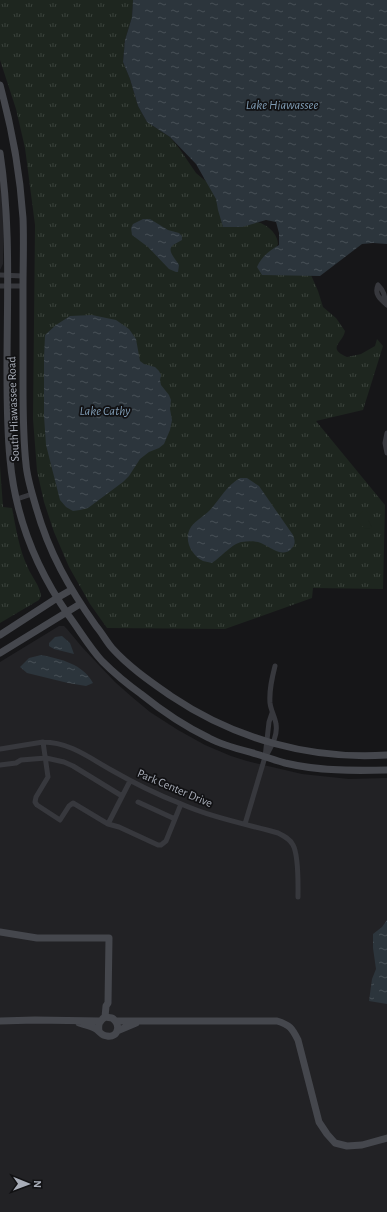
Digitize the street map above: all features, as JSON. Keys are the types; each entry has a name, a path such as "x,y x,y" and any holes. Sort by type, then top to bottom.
{"street":[{"name":"South Hiawassee Road","path":"0,85 7,110 19,180 23,217 23,438 26,466 32,494 46,537 55,560 71,590 112,648 132,667 182,703 208,718 232,729 291,749 344,756 387,755"},
{"name":"South Hiawassee Road","path":"0,153 7,218 4,286 7,426 10,461 17,499 26,534 41,570 57,598 101,660 126,683 154,705 186,726 211,739 287,763 330,769 387,770"},
{"path":"4,275 23,276"},
{"path":"4,286 23,286"},
{"path":"387,433 385,443 387,453"},
{"path":"17,499 32,494"},
{"path":"0,635 71,590"},
{"path":"0,653 66,611 80,604"},
{"path":"245,824 276,723 272,713 270,696 275,666"},
{"path":"43,742 48,777 36,797 35,802 60,820 69,806 73,803 108,824 119,827 161,845 166,841 181,804"},
{"name":"Park Center Drive","path":"0,749 43,742 65,746 80,752 130,781 181,804 278,833 287,838 293,846 296,854 298,897"},
{"path":"0,765 16,763 20,760 46,758 64,762 122,796"},
{"path":"108,824 130,781"},
{"path":"138,802 175,819"},
{"path":"0,932 37,938 109,938 108,1003 118,1026 118,1031"},
{"path":"99,1031 99,1027 108,1003"},
{"path":"0,1021 75,1021 102,1019 142,1021 277,1021 293,1028 298,1040 319,1122 335,1143 347,1146 362,1145 387,1138"},
{"path":"75,1021 91,1027 103,1035 109,1036 142,1021"}],"shaded area":[{"path":"0,174 4,210 3,264 0,270"},
{"path":"59,626 64,626 115,682 150,712 205,745 247,761 302,774 349,779 387,778 387,1212 0,1212 0,662"}],"green space":[{"path":"0,0 133,0 132,17 125,40 123,62 138,106 147,122 170,137 196,173 257,222 271,230 278,240 278,244 275,249 308,268 323,307 336,318 345,331 337,345 338,351 341,354 347,357 361,354 375,346 377,339 383,346 363,410 316,421 385,505 383,589 313,588 312,598 225,629 107,628 90,604 69,567 54,532 44,502 37,471 33,419 35,225 25,148 16,109 0,60"},
{"path":"0,466 3,507 12,508 22,553 41,596 39,600 0,623"},
{"path":"363,511 368,513 368,520 372,527 370,529 364,528 356,520 356,517"}],"water":[{"name":"Lake Hiawassee","path":"133,0 387,0 387,244 362,244 320,276 262,275 257,267 259,263 266,254 279,245 279,233 276,222 266,220 242,227 223,227 216,199 196,164 170,137 147,122 138,106 123,62 125,40 132,17"},
{"path":"143,219 150,219 168,230 179,233 182,236 182,240 171,247 172,255 179,265 178,272 169,269 148,247 132,235 131,228 133,224"},
{"name":"Lake Cathy","path":"92,315 116,320 129,329 136,339 140,361 144,364 155,367 161,375 161,385 171,400 170,409 172,420 170,430 164,444 140,459 129,476 123,482 88,508 73,511 66,507 60,500 46,445 44,416 45,335 56,325 70,316"},
{"path":"240,478 247,478 259,486 293,535 295,541 294,546 287,552 283,553 258,542 244,542 238,543 212,563 203,561 192,551 188,541 191,527 210,510 227,488"},
{"path":"62,636 70,643 74,654 54,649 49,646 49,643 55,637"},
{"path":"41,655 71,663 83,671 93,683 86,686 68,683 27,673 20,667 29,658"},
{"path":"387,920 387,1004 369,1001 372,979 376,969 373,934 382,927"}]}
